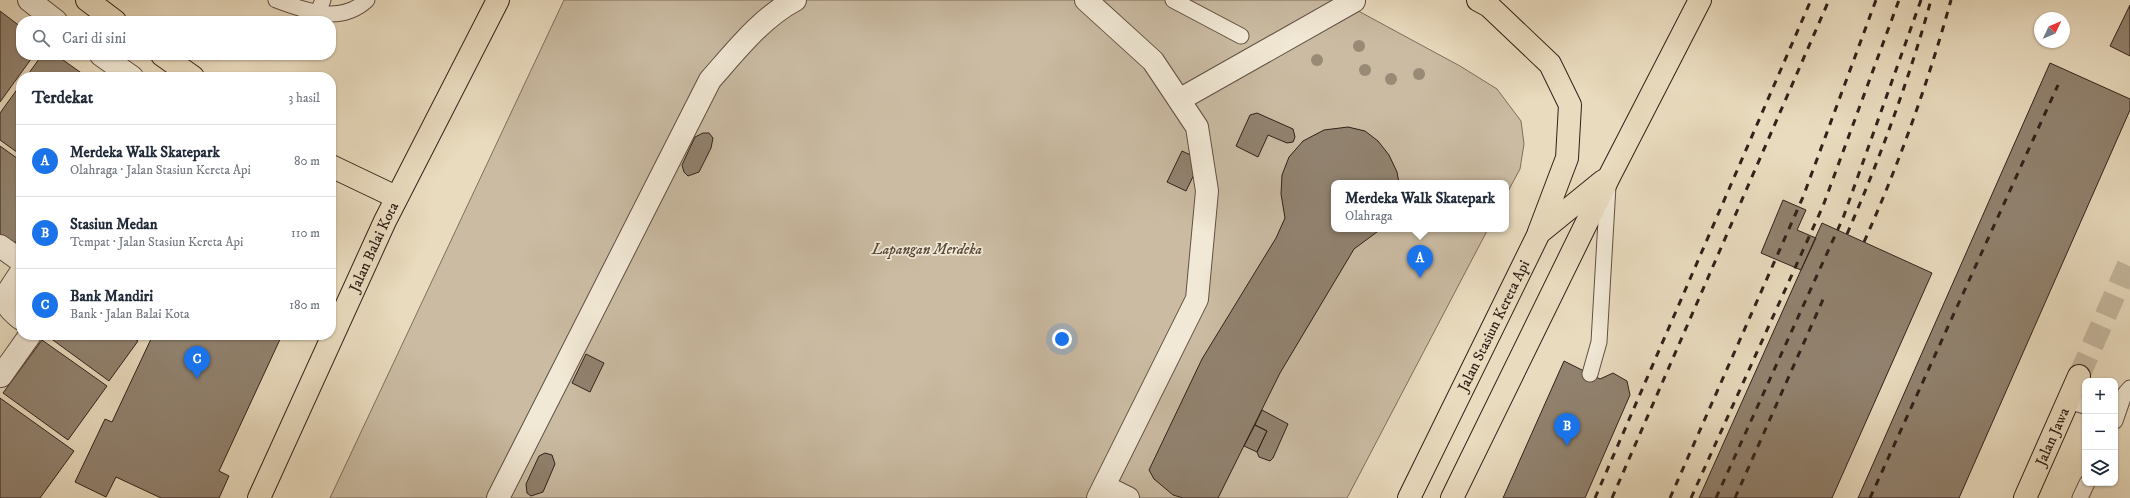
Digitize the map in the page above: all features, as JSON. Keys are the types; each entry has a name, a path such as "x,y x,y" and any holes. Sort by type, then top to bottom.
{"main road":[{"path":"87,0 108,16"},
{"name":"Jalan Balai Kota","path":"336,316 498,0"},
{"name":"Jalan Stasiun Kereta Api","path":"1452,498 1571,253 1700,0"},
{"path":"1487,2 1550,64 1570,105 1567,158 1539,233"},
{"path":"169,60 186,72"},
{"path":"336,168 396,197"},
{"name":"Jalan Stasiun Kereta Api","path":"1409,498 1539,233 1609,177"},
{"name":"Jalan Balai Kota","path":"259,498 326,340"},
{"name":"Jalan Jawa","path":"2025,498 2077,403 2079,376"}],"street":[{"path":"29,0 50,16"},
{"path":"498,498 710,80 752,34 787,4 795,0"},
{"path":"1086,0 1153,61 1197,127 1206,191 1197,299 1101,492 1128,498"},
{"path":"1179,100 1354,1"},
{"path":"108,60 125,72"},
{"path":"0,246 16,257"},
{"path":"16,280 6,295 6,300 10,308 16,314"},
{"path":"1,376 26,340"}],"lane":[{"path":"276,0 317,14 341,14 359,8 367,0"},
{"path":"317,14 323,0"},
{"path":"1173,0 1241,36"},
{"path":"1590,374 1599,342 1609,177"},
{"path":"2118,414 2124,395 2130,388"},
{"path":"2080,498 2086,486"}],"green space":[{"name":"Lapangan Merdeka","path":"564,0 1338,0 1460,66 1497,89 1521,121 1524,144 1520,169 1509,189 1509,180 1331,180 1331,232 1486,232 1347,498 330,498"}],"building":[{"path":"2130,5 2130,56 2110,46"},
{"path":"0,11 16,23 16,60 30,60 22,72 16,72 16,80 0,102"},
{"path":"38,60 63,60 80,72 30,72"},
{"path":"2050,63 2130,99 2130,110 1959,498 1858,498"},
{"path":"16,91 16,151 0,140 0,113"},
{"path":"1257,113 1293,129 1295,137 1293,142 1287,143 1268,135 1258,157 1236,146 1250,115"},
{"path":"1348,127 1365,131 1378,141 1389,155 1397,172 1398,180 1331,180 1331,232 1377,232 1354,249 1280,373 1218,498 1183,498 1173,495 1154,479 1149,470 1202,359 1276,238 1285,218 1281,194 1282,175 1289,157 1303,141 1324,130"},
{"path":"703,133 709,133 713,138 711,148 699,172 688,176 684,172 682,165 695,137"},
{"path":"0,146 16,157 16,241 14,244 0,234"},
{"path":"1182,151 1201,160 1186,191 1167,182"},
{"path":"1783,200 1806,210 1797,230 1816,238 1801,270 1761,253"},
{"path":"1822,223 1932,273 1832,498 1699,498"},
{"path":"42,340 107,386 68,440 3,393"},
{"path":"53,340 138,341 109,381"},
{"path":"151,340 280,340 219,471 229,476 219,498 161,498 116,477 106,497 75,482 105,419 112,422"},
{"path":"586,354 604,363 590,392 572,383"},
{"path":"1564,361 1600,379 1613,373 1627,381 1630,395 1585,498 1503,498"},
{"path":"0,398 74,451 40,498 0,498"},
{"path":"1262,410 1288,424 1273,458 1270,461 1259,457 1257,452 1267,431 1255,425"},
{"path":"1255,425 1267,431 1257,452 1244,446"},
{"path":"545,453 552,455 555,464 543,492 531,496 527,493 526,484 539,456"}],"tunnel":[{"path":"2079,376 2130,260"}],"railway":[{"path":"1595,498 1811,0"},
{"path":"1612,498 1829,0"},
{"path":"1670,498 1803,197 1876,0"},
{"path":"1691,498 1823,206 1899,0"},
{"path":"1716,498 1843,218 1921,0"},
{"path":"1847,234 1871,177 1893,118 1913,60 1931,0"},
{"path":"1864,242 1877,213 1912,123 1933,62 1951,0"},
{"path":"1870,498 2058,85"},
{"path":"1735,498 1825,295"}],"place":[{"name":"Merdeka Walk Skatepark","path":"1420,278"},
{"name":"Bank Mandiri","path":"197,379"},
{"name":"Stasiun Medan","path":"1567,446"}]}
